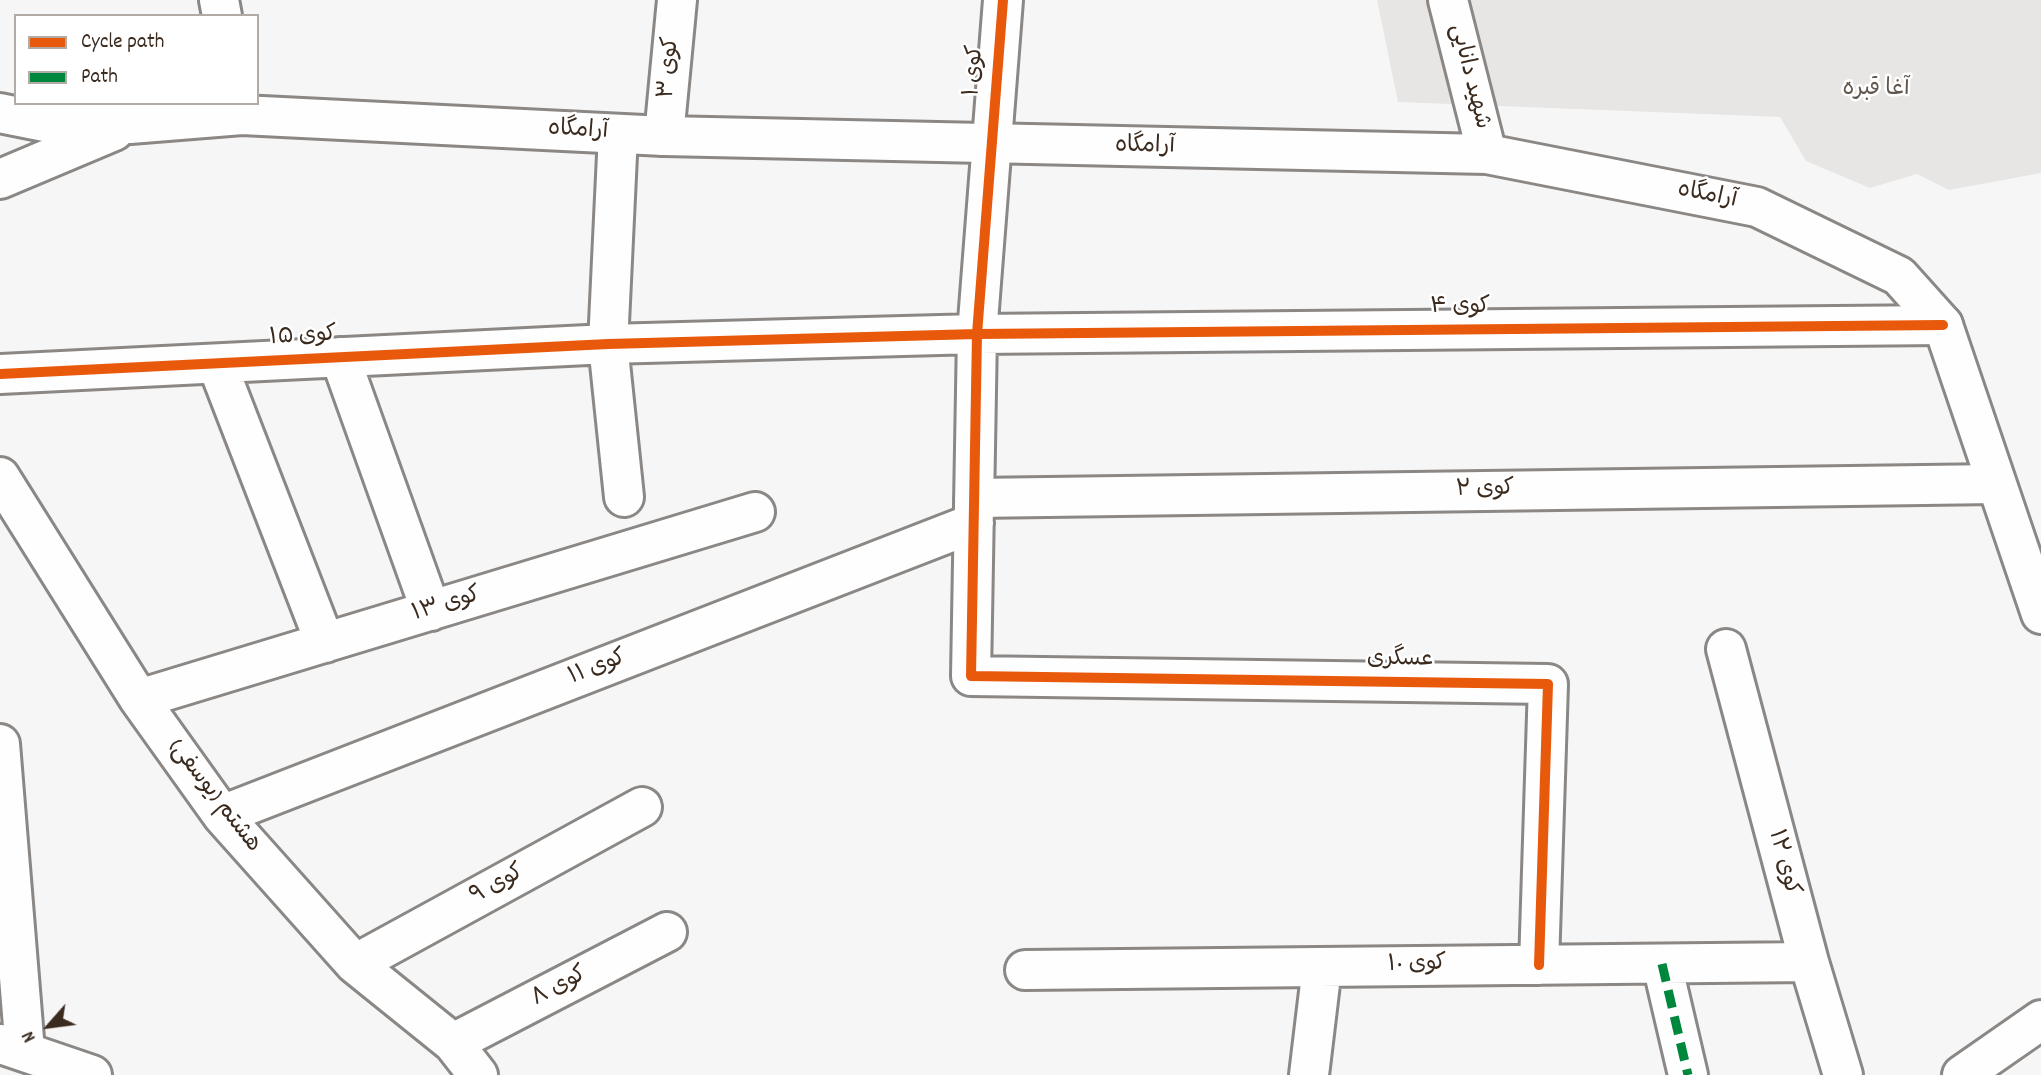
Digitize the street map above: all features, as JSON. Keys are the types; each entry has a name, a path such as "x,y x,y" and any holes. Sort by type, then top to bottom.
{"street":[{"name":"کوی ۳","path":"664,136 677,0"},
{"name":"کوی ۱","path":"971,676 977,334 1003,0"},
{"name":"شهید دانایی","path":"1448,0 1487,154"},
{"name":"آرامگاه","path":"0,113 54,124 130,124 241,109 664,136 1487,154 1757,207 1899,276 1943,326 2041,614"},
{"path":"0,179 130,124"},
{"path":"618,134 608,345 624,496"},
{"name":"کوی ۴","path":"608,345 977,334 1943,326"},
{"name":"کوی ۱۵","path":"0,374 608,345"},
{"path":"340,357 430,611"},
{"path":"217,363 326,643"},
{"name":"هشتم (یوسفی)","path":"0,477 139,699 222,815 355,964 453,1043 478,1075"},
{"name":"کوی ۲","path":"974,511 1996,484"},
{"name":"کوی ۱۱","path":"222,815 974,511"},
{"name":"کوی ۱۳","path":"139,699 755,512"},
{"name":"کوی ۱۲","path":"1727,649 1809,962 1843,1075"},
{"name":"عسگری","path":"971,676 1548,684 1539,965"},
{"path":"0,744 13,1047 92,1075"},
{"name":"کوی ۹","path":"355,964 642,807"},
{"name":"کوی ۸","path":"453,1043 667,932"},
{"name":"کوی ۱۰","path":"1025,970 1809,962"},
{"path":"1662,964 1688,1075"},
{"path":"1309,1075 1322,967"},
{"path":"1962,1075 2041,1020"}],"green space":[{"name":"آغا قبره","path":"1377,0 2041,0 2041,173 1949,190 1917,174 1870,188 1806,161 1780,117 1398,102"}],"marked path":[{"path":"1662,964 1688,1075"}],"cycle path":[{"path":"1003,0 977,334 971,676 1548,684 1539,965"},
{"path":"0,374 608,344 977,334 1943,325"}]}
